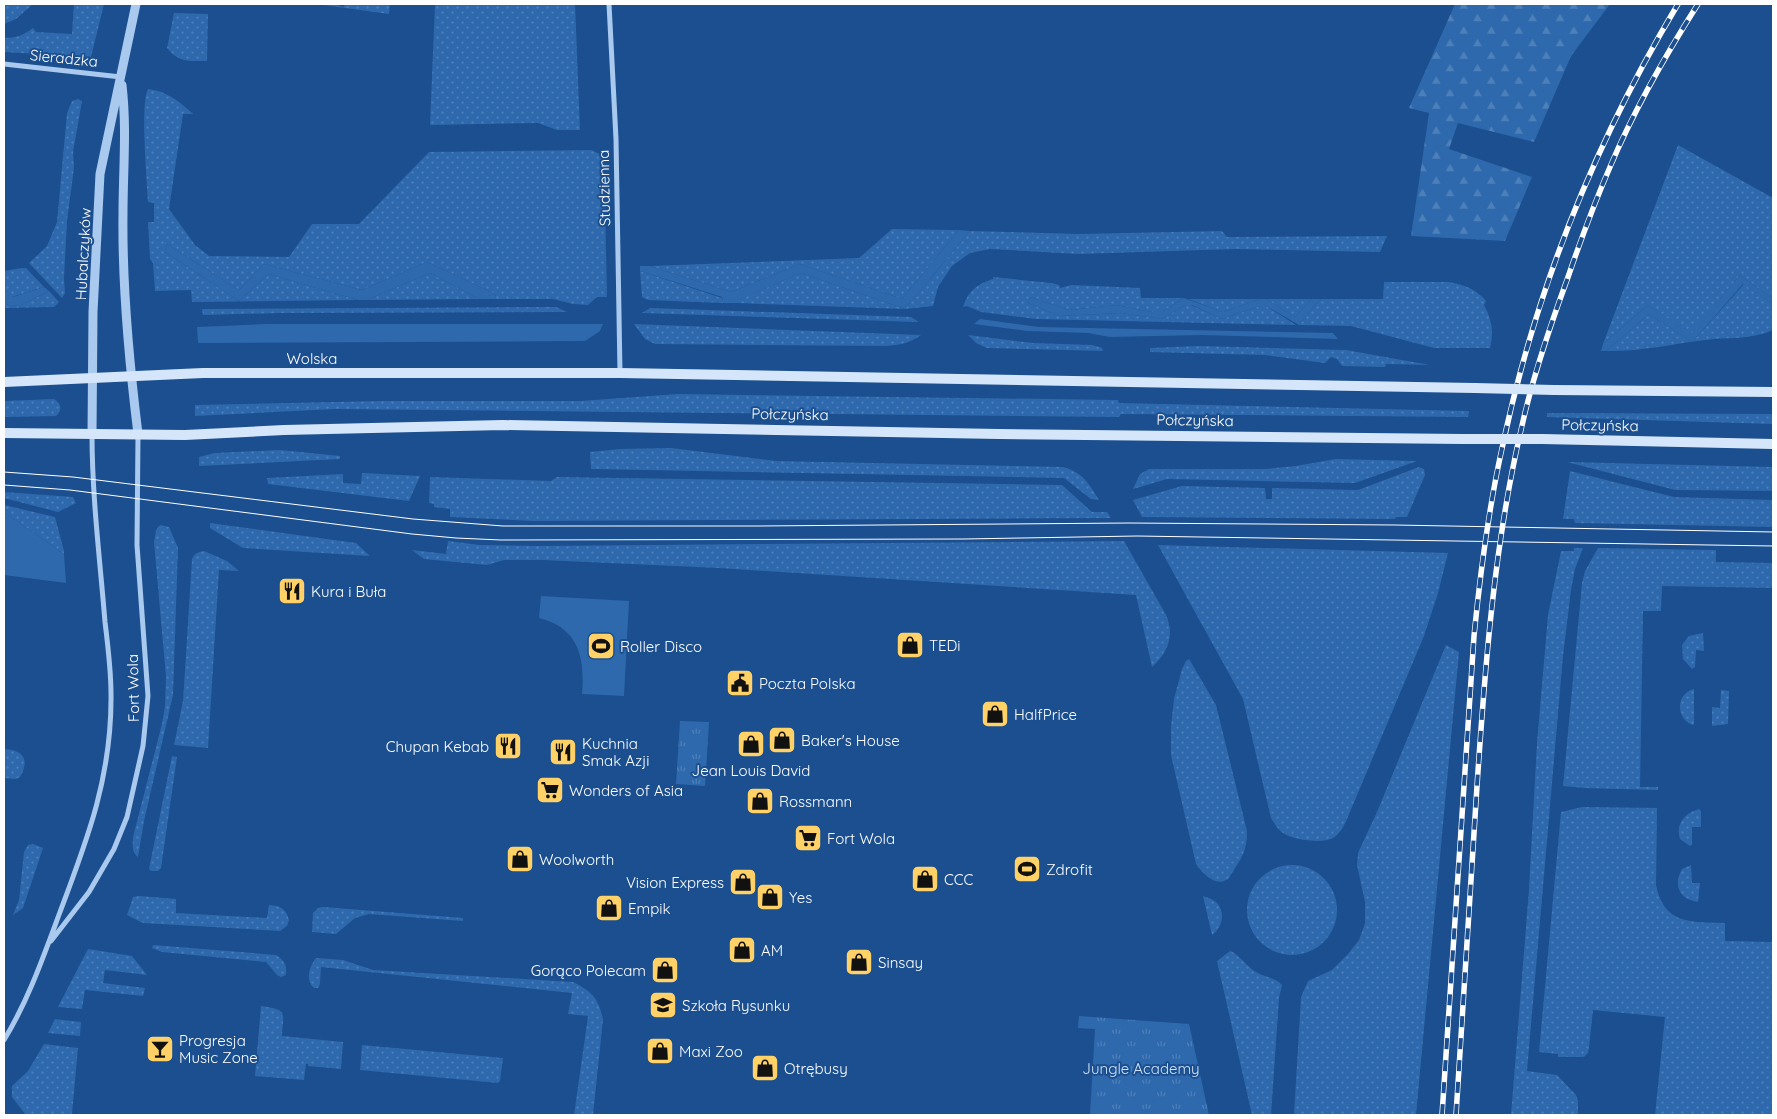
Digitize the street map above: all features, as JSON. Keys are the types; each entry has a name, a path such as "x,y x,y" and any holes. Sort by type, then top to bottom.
{"main road":[{"name":"Wolska","path":"4,382 203,373 620,373"},
{"path":"620,373 1554,390 1773,392"},
{"name":"Połczyńska","path":"138,434 185,435 284,430 493,425 999,434 1542,439 1773,444"},
{"path":"4,434 138,434"}],"street":[{"name":"Hubalczyków","path":"92,434 92,378 100,174 136,4"},
{"name":"Studzienna","path":"609,4 616,139 620,373"},
{"name":"Sieradzka","path":"4,64 121,76"},
{"name":"Hubalczyków","path":"121,76 126,117 123,215 126,324 130,376 138,434"},
{"name":"Fort Wola","path":"4,1040 18,1015 48,946 95,813 106,767 109,741 110,678 95,502 92,434"},
{"name":"Fort Wola","path":"48,946 89,892 114,849 127,817 143,746 148,696 137,545 138,434"}],"green space":[{"path":"4,4 33,4 16,19 4,24"},
{"path":"74,4 104,4 91,57 4,52 4,38 20,36 33,28 36,32 72,34"},
{"path":"316,4 335,4 343,7 346,4 390,4 389,14"},
{"path":"435,4 575,4 580,130 557,130 538,123 430,125"},
{"path":"1455,4 1610,4 1571,56 1534,142 1458,123 1449,149 1532,177 1505,241 1411,236 1429,113 1409,108"},
{"path":"174,13 208,14 207,61 180,59 167,48"},
{"path":"148,89 161,92 178,101 193,114 183,114 169,209 195,245 209,256 289,257 312,224 359,224 429,152 591,150 600,154 604,158 607,297 597,297 588,305 573,304 553,299 496,299 495,294 427,262 362,290 264,264 239,290 167,244 165,252 239,301 268,274 358,300 192,302 191,290 155,291 153,263 150,259 148,222 154,222 154,203 148,202 145,143 144,110"},
{"path":"78,99 82,101 73,152 74,168 67,221 65,293 62,298 29,263 47,246 57,222 67,113 72,101"},
{"path":"1678,145 1773,198 1773,299 1740,275 1691,335 1648,305 1603,344"},
{"path":"892,229 959,230 902,299 800,264 731,292 650,266 859,258"},
{"path":"959,230 970,231 905,309 801,273 738,300 737,303 723,303 722,297 640,271 640,266 650,266 731,292 800,264 902,299"},
{"path":"970,231 1079,234 1222,231 1227,237 1387,236 1380,252 1235,249 1078,254 990,249 970,253 952,266 938,287 933,306 905,309"},
{"path":"167,244 239,290 264,264 362,290 427,262 495,294 496,299 479,299 430,273 367,300 358,300 268,274 239,301 165,252"},
{"path":"26,268 44,287 12,297 4,290 4,271"},
{"path":"640,271 722,298 723,303 648,300 642,297"},
{"path":"430,273 479,299 367,300"},
{"path":"801,273 905,309 737,303 737,300"},
{"path":"1740,275 1773,299 1773,304 1743,284 1692,342 1649,314 1606,351 1601,351 1603,344 1648,305 1691,334"},
{"path":"993,277 1051,283 1059,285 1060,288 1071,285 1140,288 1141,298 1184,298 1162,312 1152,312 1116,305 1069,310 1030,297 1028,303 1059,316 1120,313 1162,319 1185,305 1191,305 1222,319 1260,306 1266,306 1296,325 1036,319 981,312 967,306 963,307 970,292 982,283 993,279"},
{"path":"1384,282 1448,282 1474,290 1486,301 1484,305 1489,316 1492,331 1490,348 1434,348 1351,326 1299,325 1321,299 1383,299"},
{"path":"1744,284 1773,304 1773,330 1748,337 1692,342"},
{"path":"44,287 49,291 21,305 9,306 4,301 4,290 13,297"},
{"path":"49,291 59,302 54,307 4,308 4,301 9,306 21,305"},
{"path":"1030,297 1069,310 1116,305 1152,312 1162,312 1184,298 1223,312 1260,299 1266,299 1295,317 1312,299 1321,299 1299,325 1266,306 1260,306 1222,319 1192,305 1185,305 1162,319 1120,313 1059,316 1028,303"},
{"path":"1188,299 1260,299 1223,312"},
{"path":"1266,299 1312,299 1295,317"},
{"path":"556,307 567,312 203,315 202,309"},
{"path":"650,308 911,317 919,322 642,313"},
{"path":"1649,314 1692,342 1643,349 1606,351"},
{"path":"980,319 1039,327 1333,333 1338,339 1202,335 1110,337 1088,333 1027,331 974,324"},
{"path":"267,324 603,324 600,331 585,341 198,343 197,327"},
{"path":"634,324 921,335 905,343 886,346 655,344 645,339"},
{"path":"968,335 1033,343 1092,345 1102,348 1103,351 987,348 976,343"},
{"path":"1199,346 1346,350 1430,365 1342,366 1337,359 1331,357 1325,363 1265,355 1150,352 1150,348"},
{"path":"678,394 1118,400 1119,403 1469,411 1468,417 1121,414 1119,417 335,409 195,416 195,405 382,401 580,401"},
{"path":"54,399 60,407 60,411 56,416 4,417 4,401"},
{"path":"1547,413 1773,414 1773,424 1547,417"},
{"path":"671,448 776,461 1063,467 1080,475 1092,488 1099,500 1091,499 1064,478 591,469 590,452 620,449"},
{"path":"280,450 340,456 340,459 199,466 199,457 215,453"},
{"path":"1336,459 1417,461 1355,483 1167,479 1133,489 1140,474 1149,469 1266,469"},
{"path":"1567,462 1773,467 1773,491 1675,490"},
{"path":"1419,467 1424,469 1425,475 1407,517 1396,517 1395,519 1142,517 1133,500 1182,486 1265,488 1266,499 1272,499 1272,488 1358,490"},
{"path":"1570,471 1674,497 1773,500 1773,527 1575,523 1574,519 1563,519"},
{"path":"362,473 420,476 409,501 268,484 267,478 343,474 343,483 361,484"},
{"path":"430,477 551,481 557,477 1062,485 1092,512 1107,512 1111,518 534,521 450,517 450,509 434,507 434,504 429,503"},
{"path":"4,492 73,497 76,503 58,512 4,498"},
{"path":"4,505 55,517 64,554 4,512"},
{"path":"4,512 64,554 66,583 4,575"},
{"path":"210,523 356,543 370,556 243,548 210,528"},
{"path":"160,525 169,527 178,548 173,695 144,821 138,857 133,850 133,837 165,706 166,677 154,542 156,530"},
{"path":"448,541 480,545 540,546 1124,541 1166,615 1169,622 1170,637 1166,650 1152,667 1136,595 719,568 543,560 504,560 487,565 424,559 412,550 446,554"},
{"path":"1158,545 1448,553 1438,593 1424,636 1346,822 1340,832 1333,838 1315,841 1294,838 1281,831 1271,818 1243,699"},
{"path":"1574,548 1583,548 1575,569 1571,590 1563,656 1527,1071 1557,1075 1576,1095 1578,1115 1511,1115 1529,889 1537,743 1548,615 1561,551 1574,551"},
{"path":"1598,548 1716,550 1716,562 1773,563 1773,588 1662,586 1661,611 1643,611 1640,787 1658,787 1658,790 1563,786 1582,583 1585,571"},
{"path":"204,551 227,561 239,571 219,570 208,748 174,745 183,701 192,559 197,553"},
{"name":"Roller Disco","path":"541,596 629,601 624,696 582,694 582,668 577,646 563,629 539,618"},
{"path":"1703,633 1704,651 1696,650 1695,667 1692,669 1683,659 1682,645 1689,636"},
{"path":"1446,645 1459,652 1416,1115 1294,1115 1301,997 1308,981 1332,970 1359,940 1365,923 1365,902 1357,865 1358,853 1377,812"},
{"path":"1189,659 1216,705 1247,831 1246,846 1241,859 1229,878 1220,882 1210,879 1196,864 1171,755 1171,726 1174,699 1182,669"},
{"path":"1694,689 1693,725 1683,717 1680,706 1684,695"},
{"path":"1721,690 1729,691 1728,724 1712,726 1712,707 1720,708"},
{"path":"680,721 709,722 705,786 676,784"},
{"path":"4,749 16,751 25,761 20,777 16,779 4,778"},
{"path":"172,756 177,757 161,868 158,871 151,871 149,869"},
{"path":"1582,807 1657,808 1656,885 1665,908 1681,919 1725,923 1725,941 1773,942 1773,1115 1655,1115 1665,1017 1593,1010 1588,1053 1584,1057 1558,1057 1558,1054 1539,1052 1561,812"},
{"path":"1699,809 1701,811 1701,827 1692,827 1692,845 1690,846 1680,839 1680,824 1689,813"},
{"path":"33,844 43,848 23,908 13,915 19,900 24,852 28,845"},
{"path":"1292,865 1309,869 1324,878 1333,893 1337,910 1333,927 1324,942 1309,951 1292,955 1275,951 1260,942 1251,927 1247,910 1251,893 1260,878 1275,869"},
{"path":"1691,865 1692,883 1700,883 1698,902 1686,898 1678,886 1679,875 1682,869"},
{"path":"1203,896 1215,902 1221,911 1222,920 1212,935"},
{"path":"133,897 176,899 176,913 267,918 269,905 273,905 284,910 289,920 287,926 280,931 143,923 127,915"},
{"path":"318,908 463,918 463,921 369,914 355,918 336,934 312,932 313,913"},
{"path":"153,945 276,955 285,964 286,975 281,977 277,975 266,962 162,952 152,948"},
{"path":"88,949 132,956 147,975 105,970 103,983 145,988 143,996 85,990 82,1009 58,1007"},
{"path":"1230,951 1256,972 1282,985 1279,998 1271,1115 1252,1115 1217,961"},
{"path":"316,958 343,960 373,970 573,982 594,996 603,1019 593,1115 574,1115 588,1016 568,1014 572,993 321,967 320,984 318,988 314,988 311,985 309,973 311,965"},
{"path":"261,1006 280,1011 283,1017 282,1036 343,1042 341,1069 308,1066 306,1064 304,1080 255,1076"},
{"name":"Jungle Academy","path":"1079,1016 1189,1024 1209,1115 1090,1115 1095,1029 1078,1028"},
{"path":"55,1019 81,1022 80,1036 48,1033"},
{"path":"44,1044 78,1048 72,1114 81,1115 26,1115 12,1097 12,1086 28,1071"},
{"path":"362,1045 503,1058 500,1081 498,1083 360,1070"}],"tram line":[{"path":"4,472 73,477 413,519 503,526 1129,523 1395,525 1773,532"},
{"path":"4,485 70,490 412,534 501,540 964,539 1137,536 1773,546"}],"railway":[{"path":"1442,1115 1474,636 1485,544 1501,453 1531,335 1571,221 1594,165 1620,110 1678,4"},
{"path":"1456,1115 1487,652 1497,562 1521,430 1547,336 1604,181 1640,104 1662,63 1698,4"}],"place":[{"name":"Kura i Buła","path":"292,591"},
{"name":"TEDi","path":"910,645"},
{"name":"Roller Disco","path":"601,646"},
{"name":"Poczta Polska","path":"740,683"},
{"name":"HalfPrice","path":"995,714"},
{"name":"Baker's House","path":"782,740"},
{"name":"Jean Louis David","path":"751,744"},
{"name":"Chupan Kebab","path":"508,746"},
{"name":"Kuchnia Smak Azji","path":"563,752"},
{"name":"Wonders of Asia","path":"550,790"},
{"name":"Rossmann","path":"760,801"},
{"name":"Fort Wola","path":"808,838"},
{"name":"Woolworth","path":"520,859"},
{"name":"Zdrofit","path":"1027,869"},
{"name":"CCC","path":"925,879"},
{"name":"Vision Express","path":"743,882"},
{"name":"Yes","path":"770,897"},
{"name":"Empik","path":"609,908"},
{"name":"AM","path":"742,950"},
{"name":"Sinsay","path":"859,962"},
{"name":"Gorąco Polecam","path":"665,970"},
{"name":"Szkoła Rysunku","path":"663,1005"},
{"name":"Progresja Music Zone","path":"160,1049"},
{"name":"Maxi Zoo","path":"660,1051"},
{"name":"Otrębusy","path":"765,1068"}]}
